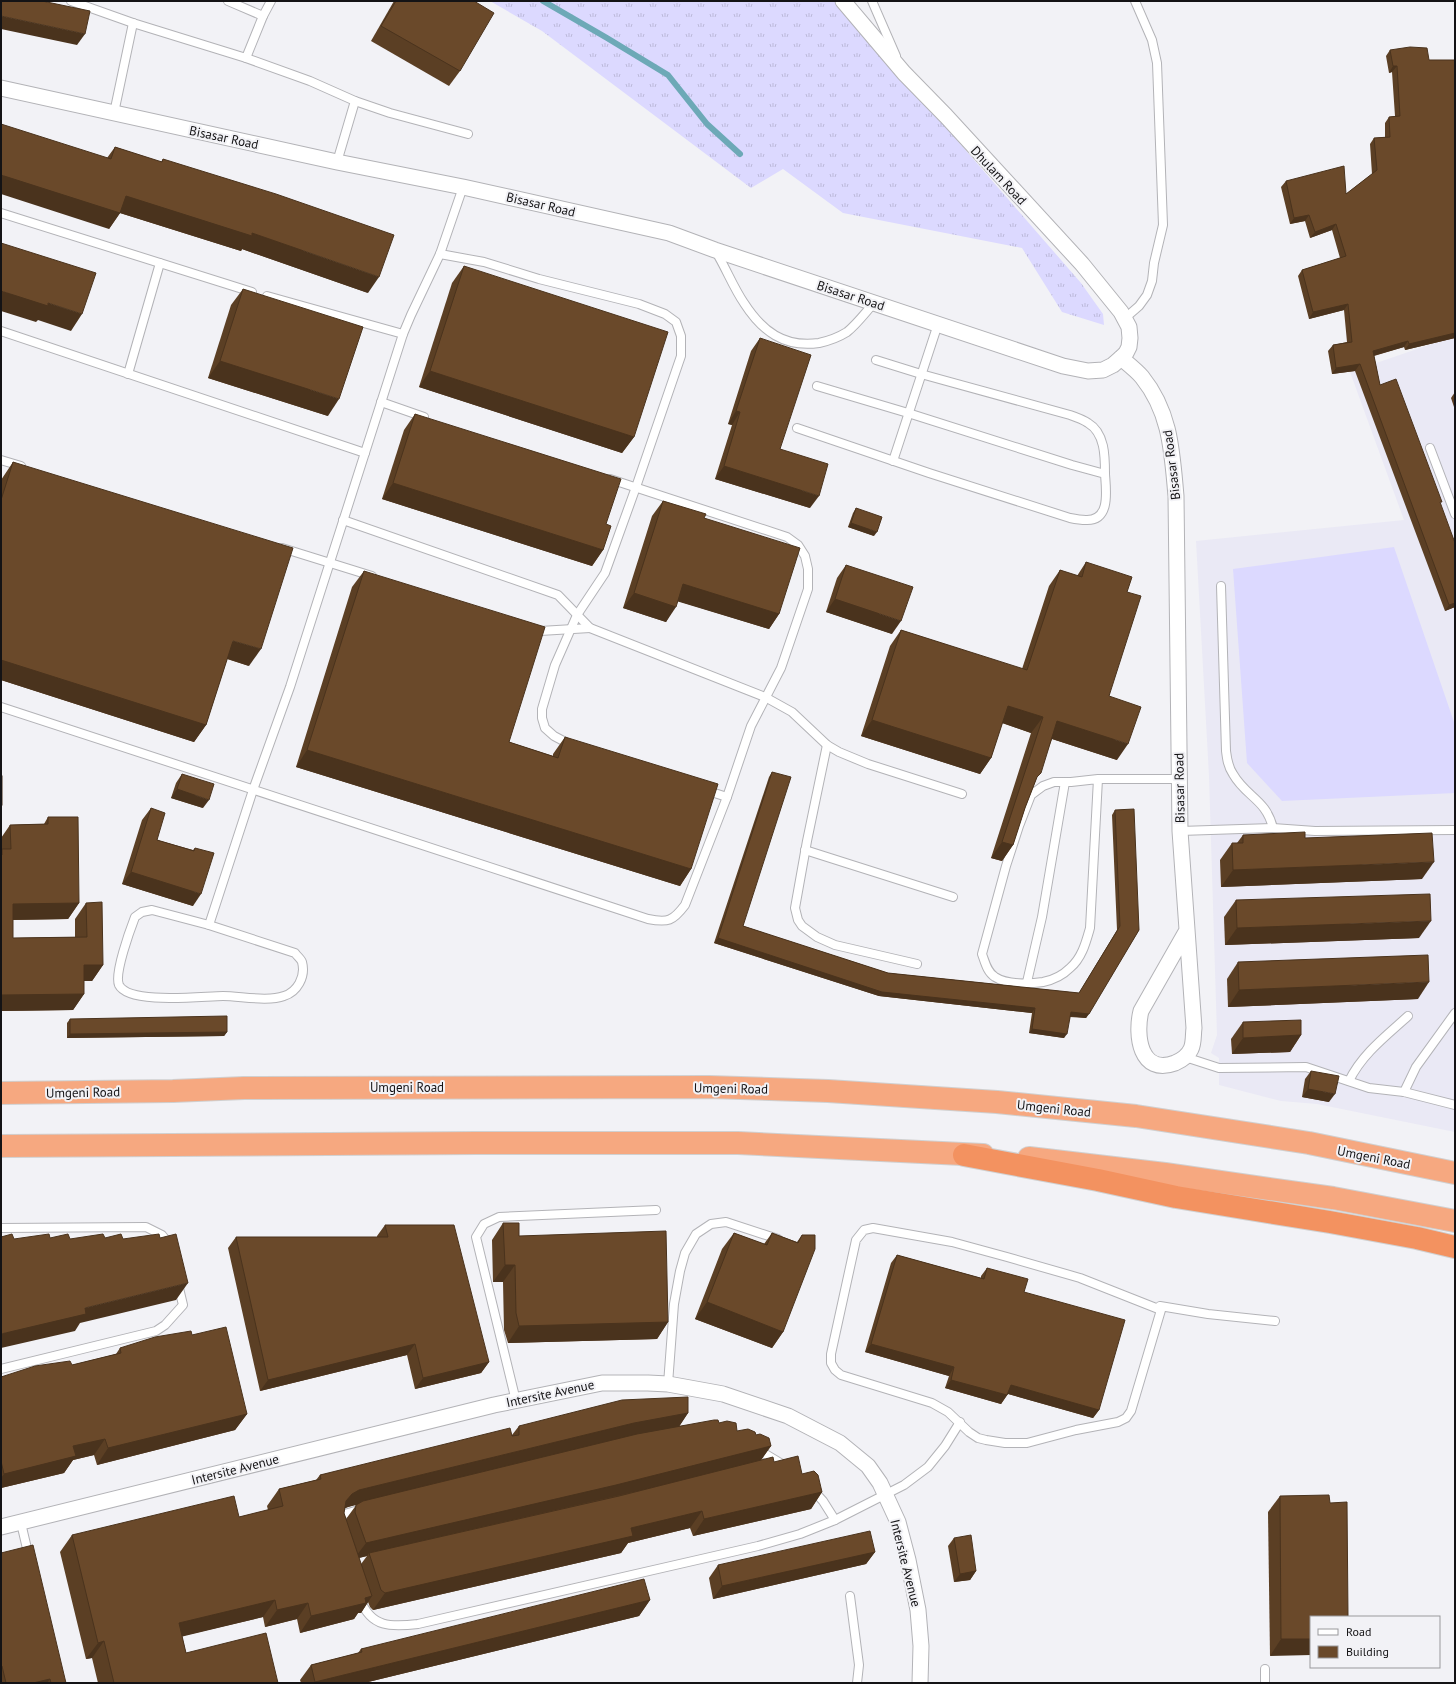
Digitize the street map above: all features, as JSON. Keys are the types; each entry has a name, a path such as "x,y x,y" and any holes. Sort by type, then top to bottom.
{"highway":[{"name":"Umgeni Road","path":"1,1093 173,1091 244,1088 709,1087 836,1091 997,1102 1136,1116 1309,1143 1455,1173"},
{"path":"1,1146 730,1143 1007,1155 1165,1174 1333,1198 1455,1221"},
{"path":"964,1154 1176,1197 1330,1222 1417,1238 1455,1247"}],"street":[{"name":"Dhulam Road","path":"843,1 904,73 946,116 1108,294 1129,327 1129,347 1122,358"},
{"name":"Bisasar Road","path":"1,88 337,162 463,187 669,233 715,250 1063,366 1088,371 1103,370 1122,358 1142,377 1159,405 1172,444 1176,496 1180,831 1194,1028 1192,1048 1185,1057"},
{"path":"1185,1057 1172,1064 1166,1065 1151,1061 1144,1055 1139,1045 1137,1032 1141,1011 1186,932"},
{"name":"Intersite Avenue","path":"1,1527 516,1400 602,1383 668,1384 723,1394 788,1416 840,1443 868,1466 880,1483 898,1522 908,1560 918,1610 921,1646 920,1683"}],"lane":[{"path":"71,1 133,23 246,58 310,81 355,101 390,114 468,134"},
{"path":"228,1 263,16"},
{"path":"246,58 263,16 271,1"},
{"path":"872,1 904,73"},
{"path":"1124,318 1139,306 1147,295 1152,281 1154,263 1163,225 1157,63 1152,40 1135,1"},
{"path":"114,113 133,23"},
{"path":"337,162 355,101"},
{"path":"210,925 253,790 290,687 331,563 343,520 403,334 440,254 463,187"},
{"path":"1,213 274,299 403,334"},
{"path":"715,250 744,303 763,326 773,335 785,341 798,344 807,344 823,342 834,338 853,327 874,303"},
{"path":"440,254 484,262 539,279 639,304 665,314 676,322 681,336 681,356 636,488 604,573 576,615 572,628 555,665 542,708 542,718 545,728 564,743 577,747"},
{"path":"128,374 160,263"},
{"path":"893,460 938,324"},
{"path":"1,331 365,453"},
{"path":"797,428 1070,518 1086,521 1100,516 1103,511 1106,497 1105,458 1103,444 1098,433 1089,423 1070,415 876,360"},
{"path":"818,386 1105,474"},
{"path":"381,402 432,420"},
{"path":"1430,448 1455,514"},
{"path":"1,460 31,470"},
{"path":"1,707 648,919 662,922 671,920 678,915 685,905 727,797 751,726 765,696 781,668 808,589 808,569 805,556 798,545 777,533 598,475"},
{"path":"343,520 558,595 590,628"},
{"path":"272,545 384,580"},
{"path":"1221,586 1226,751 1228,766 1239,783 1266,809 1273,828"},
{"path":"526,626 540,631 590,628 765,696 792,712 827,745 839,752 868,764 962,794"},
{"path":"827,745 805,850 795,908 798,920 802,926 817,937 835,945 917,964"},
{"path":"1098,779 1090,928 1085,946 1071,968 1044,982 1007,981 995,977 986,968 982,954 1006,866 1031,795 1043,786 1054,782 1098,779 1179,779"},
{"path":"1027,982 1042,917 1064,782"},
{"path":"694,787 727,797"},
{"path":"1180,831 1273,828 1315,831 1455,830"},
{"path":"805,850 953,897"},
{"path":"152,910 210,925 295,953 302,961 303,971 299,985 292,993 282,997 268,998 222,996 171,999 148,997 129,993 122,989 119,984 119,968 135,917 142,912 152,910"},
{"path":"1404,1092 1416,1067 1455,1013"},
{"path":"1349,1081 1358,1063 1408,1016"},
{"path":"1185,1057 1219,1068 1306,1067 1369,1088 1404,1092 1455,1105"},
{"path":"516,1400 476,1237 484,1224 499,1216 656,1210"},
{"path":"668,1384 674,1304 680,1271 685,1253 696,1234 711,1224 726,1222 781,1240"},
{"path":"1,1228 146,1227 162,1235 171,1246 172,1253"},
{"path":"1161,1310 1080,1278 952,1242 873,1228 864,1230 856,1240 831,1354 832,1363 835,1370 848,1378 878,1385 932,1403 948,1412 978,1438 1005,1443 1018,1443 1118,1422 1126,1418 1131,1411 1161,1310 1160,1306 1208,1314 1275,1322"},
{"path":"1,1369 156,1331 165,1325 183,1305 176,1277"},
{"path":"356,1588 365,1610 370,1616 381,1623 397,1626 418,1624 758,1546 800,1534 835,1520 886,1495 915,1478 928,1467 945,1446 960,1422"},
{"path":"752,1446 793,1471"},
{"path":"767,1467 782,1463"},
{"path":"808,1485 823,1501 835,1520"},
{"path":"338,1529 338,1521 341,1515 372,1506"},
{"path":"21,1523 32,1568"},
{"path":"850,1596 859,1665 857,1683"},
{"path":"1265,1669 1265,1683"}],"shaded area":[{"path":"1455,336 1455,1132 1317,1104 1281,1101 1219,1085 1219,1058 1211,1053 1217,1035 1209,776 1196,541 1404,520 1350,372"}],"green space":[{"path":"490,1 836,1 1081,283 1103,314 1104,325 1062,312 1022,248 843,213 783,169 751,188 542,31"},
{"path":"1394,547 1455,725 1455,793 1282,801 1247,763 1233,569"}],"building":[{"path":"1,1 42,1 90,11 85,34 1,16"},
{"path":"396,1 474,1 494,13 460,71 381,26"},
{"path":"1410,47 1427,48 1429,60 1455,60 1455,333 1409,344 1408,341 1373,351 1380,385 1396,379 1442,502 1440,502 1455,543 1455,603 1449,605 1360,364 1336,368 1333,345 1352,342 1348,304 1313,312 1302,270 1346,256 1336,224 1315,232 1309,215 1294,218 1286,181 1344,166 1346,194 1377,170 1374,138 1390,137 1389,117 1400,116 1397,66 1393,66 1390,50"},
{"path":"1,124 111,159 115,147 162,162 163,159 276,194 394,235 379,277 252,233 252,236 126,196 120,213 1,175"},
{"path":"1,243 96,273 82,314 48,303 48,306 1,291"},
{"path":"464,266 668,332 634,437 430,371"},
{"path":"243,289 363,327 339,399 220,361"},
{"path":"760,338 811,355 780,449 828,464 819,496 724,466 740,412 736,411"},
{"path":"415,414 621,479 606,524 611,526 603,550 393,483"},
{"path":"13,462 293,548 261,649 233,641 206,725 1,660 1,500"},
{"path":"663,501 706,514 704,518 800,548 779,614 683,584 676,607 634,593"},
{"path":"856,508 882,517 877,532 851,523"},
{"path":"1086,562 1132,577 1127,592 1141,596 1109,696 1141,707 1128,744 1057,721 1041,773 1037,777 1013,845 1002,842 1043,717 1008,706 991,758 872,720 901,630 1027,670 1060,570 1082,577"},
{"path":"846,565 913,587 901,621 835,599"},
{"path":"364,571 545,627 509,742 558,758 565,737 718,784 691,869 307,750"},
{"path":"772,772 791,777 743,926 888,973 1079,993 1120,926 1115,810 1134,809 1139,930 1089,1014 1071,1012 1067,1034 1032,1029 1035,1008 882,992 718,938"},
{"path":"182,774 214,784 209,800 177,789"},
{"path":"2,776 2,805 1,805"},
{"path":"151,808 165,813 157,840 194,851 195,848 214,853 201,894 131,872"},
{"path":"48,817 78,817 79,903 13,904 13,938 87,937 86,903 102,902 103,965 84,965 84,994 1,995 2,849 11,849 10,825 48,824"},
{"path":"1305,832 1305,838 1432,833 1434,862 1233,870 1232,843 1243,843 1243,835"},
{"path":"1430,894 1431,921 1237,928 1236,900"},
{"path":"1428,955 1429,982 1239,990 1238,962"},
{"path":"227,1016 227,1032 70,1034 70,1019"},
{"path":"1301,1020 1301,1035 1243,1038 1243,1022"},
{"path":"1311,1071 1339,1076 1335,1094 1308,1089"},
{"path":"503,1223 519,1223 519,1236 666,1231 668,1322 519,1326 516,1313 515,1265 505,1265"},
{"path":"385,1225 454,1225 489,1362 423,1378 415,1344 268,1380 236,1237 388,1237"},
{"path":"734,1233 767,1245 772,1233 798,1243 802,1235 815,1235 815,1249 783,1332 707,1302"},
{"path":"12,1234 14,1239 49,1234 50,1238 68,1234 70,1239 103,1234 105,1238 121,1234 123,1239 159,1234 160,1238 176,1234 188,1283 85,1308 86,1314 1,1334 1,1237"},
{"path":"897,1255 984,1279 987,1268 1028,1279 1024,1292 1125,1320 1099,1410 1011,1385 1007,1395 951,1380 954,1367 871,1344"},
{"path":"226,1327 247,1414 108,1448 105,1439 73,1446 76,1456 4,1474 1,1461 1,1377 35,1366 70,1361 72,1365 121,1353 120,1348 155,1337 191,1331 192,1335"},
{"path":"688,1397 688,1413 634,1423 359,1490 352,1494 346,1501 344,1513 372,1596 365,1598 366,1603 311,1616 308,1603 277,1610 275,1600 179,1623 186,1653 266,1633 278,1683 114,1683 104,1641 98,1643 72,1535 234,1496 239,1517 283,1506 279,1489 321,1479 320,1475 510,1428 512,1436 519,1435 519,1426 622,1400"},
{"path":"718,1420 719,1423 727,1421 736,1423 737,1431 748,1429 755,1432 756,1435 760,1434 769,1438 771,1446 616,1485 366,1543 355,1512 356,1505 363,1501 637,1434"},
{"path":"798,1456 802,1474 814,1471 818,1475 822,1492 704,1519 702,1511 631,1528 633,1536 385,1593 381,1590 369,1553 619,1496 773,1457 774,1462"},
{"path":"1329,1495 1330,1503 1347,1502 1348,1616 1310,1616 1310,1639 1281,1639 1280,1496"},
{"path":"870,1531 875,1552 722,1586 718,1565"},
{"path":"971,1535 976,1571 960,1574 954,1538"},
{"path":"33,1545 66,1683 51,1683 50,1679 33,1683 6,1683 1,1666 1,1553"},
{"path":"644,1579 650,1600 315,1682 311,1665 362,1652 361,1649"}],"waterway":[{"path":"543,1 668,75 707,124 740,154"}]}
